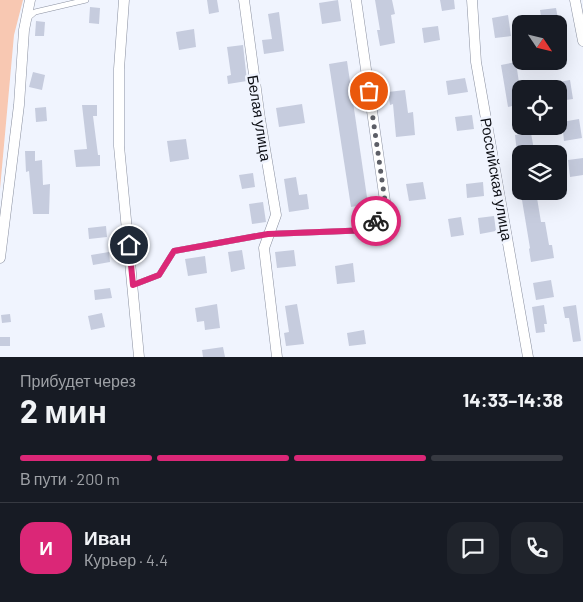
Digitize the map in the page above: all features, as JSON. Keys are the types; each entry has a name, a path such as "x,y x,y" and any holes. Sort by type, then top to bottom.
{"street":[{"path":"0,258 30,0"},
{"path":"124,0 119,69 119,146 139,357"},
{"name":"Белая улица","path":"244,0 260,119 276,214 264,248 277,357"},
{"path":"356,0 385,201"},
{"name":"Российская улица","path":"472,0 476,62 528,357"},
{"path":"575,0 583,41"}],"lane":[{"path":"27,18 35,12 86,0"},
{"path":"133,285 159,275 174,251 268,234 371,230 385,201"}],"shaded area":[{"path":"0,0 23,0 14,35 0,189"}],"building":[{"path":"207,0 217,0 219,12 209,14"},
{"path":"338,0 341,21 322,24 319,3"},
{"path":"375,0 392,0 395,14 391,15 395,43 380,46 377,30 380,30"},
{"path":"440,0 454,0 455,9 442,11"},
{"path":"90,7 100,8 99,24 89,23"},
{"path":"556,8 557,15 541,15 540,10"},
{"path":"279,12 284,51 264,54 262,40 272,39 268,14"},
{"path":"508,15 511,36 495,38 492,18"},
{"path":"36,21 45,22 44,36 35,36"},
{"path":"438,26 440,40 424,43 422,28"},
{"path":"194,29 196,47 179,50 176,32"},
{"path":"243,45 247,81 228,84 227,76 231,75 227,47"},
{"path":"347,61 368,204 351,207 329,64"},
{"path":"512,63 512,70 517,70 519,80 512,80 512,106 508,107 501,65"},
{"path":"33,72 45,75 42,90 29,87"},
{"path":"465,78 468,92 448,95 446,81"},
{"path":"570,80 573,99 567,100 567,81"},
{"path":"405,90 408,113 413,112 415,135 396,137 393,104 390,105 388,92"},
{"path":"302,104 305,123 279,127 276,108"},
{"path":"82,105 97,105 97,116 93,116 98,155 100,155 100,166 76,167 74,150 87,149"},
{"path":"46,107 47,121 36,122 35,108"},
{"path":"472,115 474,129 457,131 455,117"},
{"path":"579,119 582,138 564,141 563,135 567,135 567,121"},
{"path":"515,135 531,135 533,145 516,145"},
{"path":"186,139 189,159 170,162 167,141"},
{"path":"25,151 35,151 35,161 42,160 43,185 50,184 49,214 33,214 29,171 26,172"},
{"path":"583,158 583,175 570,177 568,160"},
{"path":"253,173 255,187 242,189 239,175"},
{"path":"296,177 299,195 307,194 309,209 289,212 284,179"},
{"path":"423,182 426,199 409,201 406,184"},
{"path":"483,182 484,196 467,198 466,184"},
{"path":"522,200 537,200 541,222 545,222 549,245 552,245 554,258 531,262"},
{"path":"263,202 266,222 252,224 249,204"},
{"path":"494,216 496,231 480,234 478,218"},
{"path":"461,217 464,235 451,237 448,219"},
{"path":"106,226 107,237 89,239 88,228"},
{"path":"242,250 245,269 231,272 228,252"},
{"path":"294,250 296,266 277,268 275,252"},
{"path":"109,252 110,262 93,265 91,255"},
{"path":"205,256 207,273 188,276 185,259"},
{"path":"353,263 355,282 337,284 335,266"},
{"path":"551,280 554,297 536,300 533,283"},
{"path":"110,288 112,298 95,300 94,290"},
{"path":"217,304 220,328 205,330 204,321 197,322 195,308"},
{"path":"297,304 304,344 286,346 284,333 289,332 285,306"},
{"path":"544,305 547,324 544,324 545,332 536,333 532,307"},
{"path":"576,305 581,341 573,342 569,318 565,318 563,307"},
{"path":"102,313 105,327 91,330 88,316"},
{"path":"10,314 11,322 2,323 1,315"},
{"path":"364,330 366,344 349,346 347,333"},
{"path":"0,337 10,337 10,346 0,346"},
{"path":"223,347 225,357 203,357 202,350"}],"way so far":[{"path":"369,91 385,201 376,221"}],"route":[{"path":"129,245 133,285 159,275 174,251 268,234 371,230 376,221"}]}
